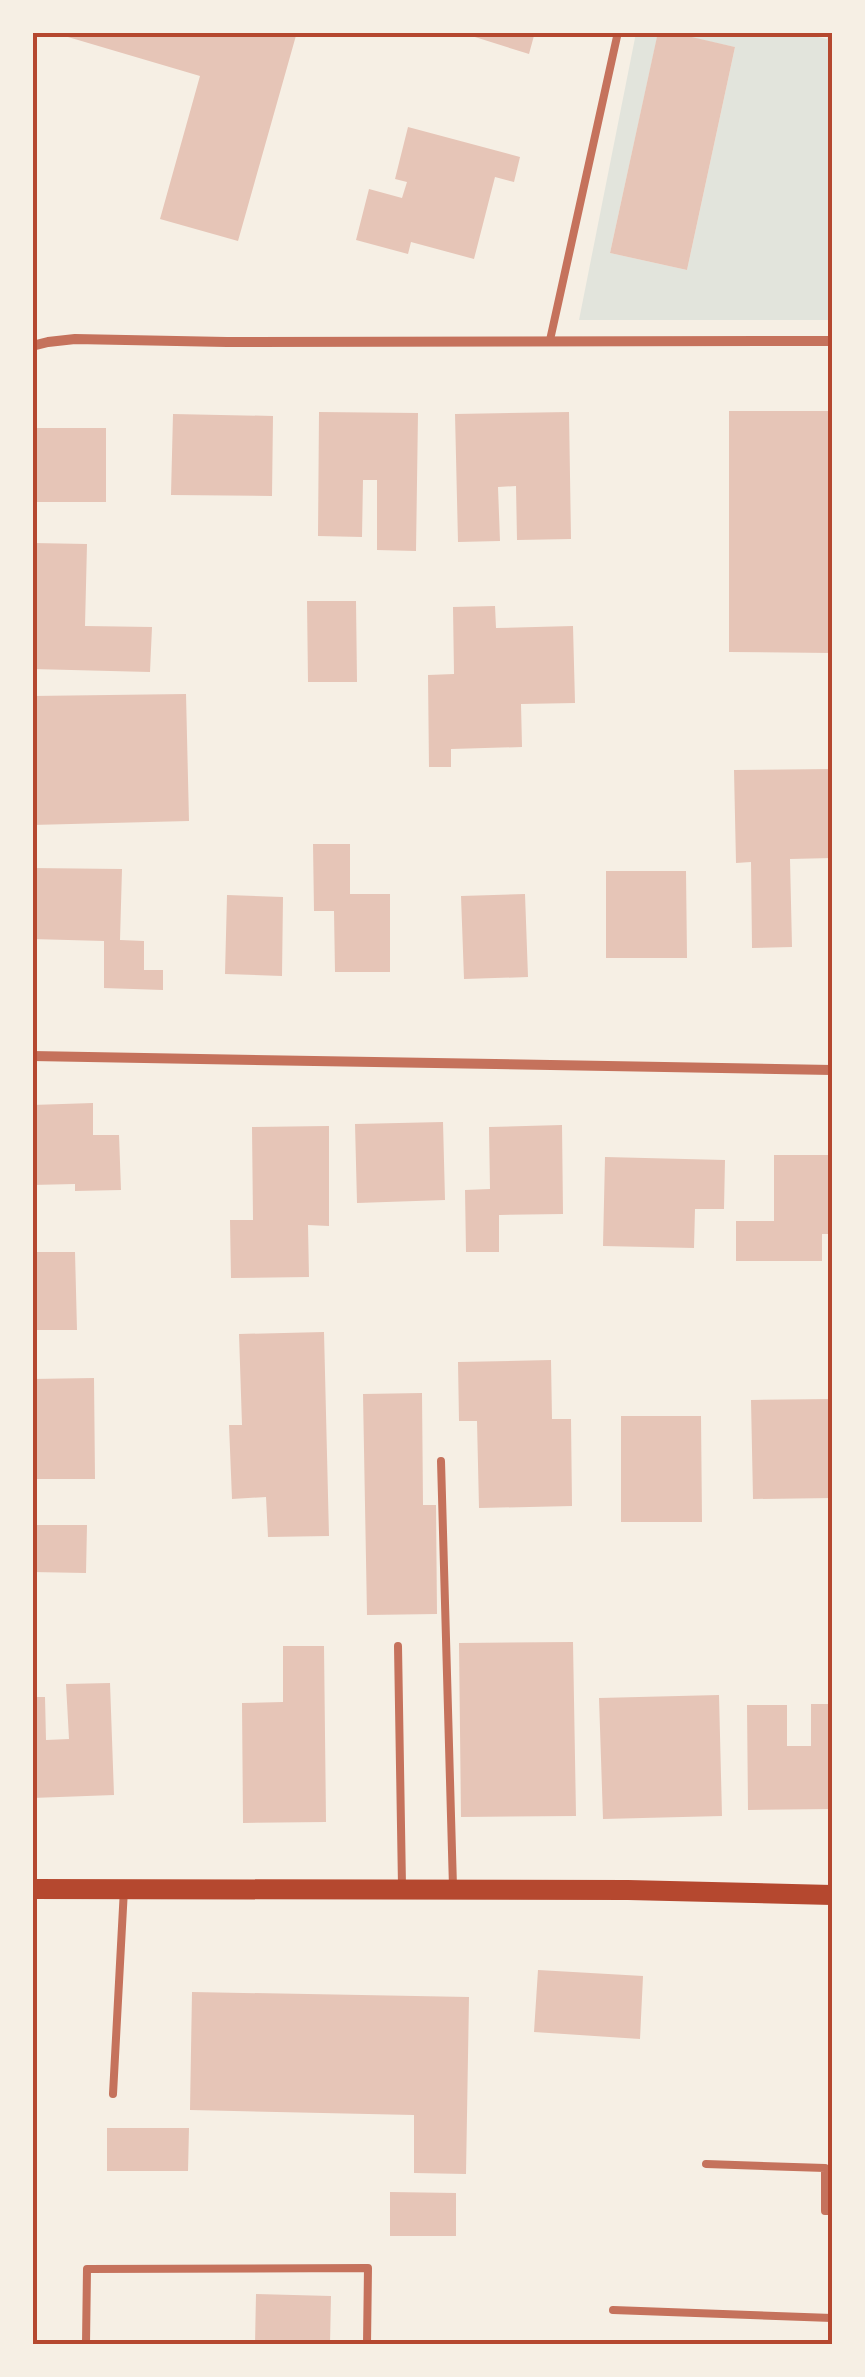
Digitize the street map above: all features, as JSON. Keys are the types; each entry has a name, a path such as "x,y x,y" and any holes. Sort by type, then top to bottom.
{"main road":[{"path":"32,1889 628,1890 832,1895"}],"street":[{"path":"32,346 74,339 832,341"},
{"path":"32,1056 832,1070"}],"lane":[{"path":"550,340 618,32"},
{"path":"441,1462 454,1892"},
{"path":"398,1646 402,1892"},
{"path":"114,2094 124,1888"},
{"path":"706,2164 825,2168 825,2210 832,2211"},
{"path":"86,2344 87,2269 368,2268 367,2344"},
{"path":"613,2310 832,2318"}],"shaded area":[{"path":"795,32 827,39 832,33 832,320 579,320 636,33 658,33 610,253 687,270 735,47 670,33"}],"building":[{"path":"51,32 297,32 238,241 160,219 200,76"},
{"path":"459,32 535,32 529,54"},
{"path":"658,32 735,47 687,270 610,253"},
{"path":"408,127 520,157 514,182 495,177 474,259 411,242 408,254 356,240 369,189 402,198 407,182 395,179"},
{"path":"729,411 832,411 832,653 729,652"},
{"path":"319,412 418,413 416,551 377,550 377,480 363,480 362,537 318,536"},
{"path":"569,412 571,539 517,540 516,486 498,487 500,541 458,542 455,414"},
{"path":"173,414 273,416 272,496 171,495"},
{"path":"32,428 106,428 106,502 32,502"},
{"path":"33,543 87,544 85,626 152,627 150,672 32,669"},
{"path":"307,601 356,601 357,682 308,682"},
{"path":"495,606 496,628 573,626 575,703 521,704 522,747 451,749 451,767 429,767 428,675 454,674 453,607"},
{"path":"186,694 189,821 32,825 32,696"},
{"path":"832,769 832,858 790,859 792,947 752,948 751,862 736,863 734,770"},
{"path":"313,844 350,844 350,894 390,894 390,972 335,972 334,911 314,911"},
{"path":"32,868 122,869 120,940 144,941 144,970 163,970 163,990 104,988 104,941 32,939"},
{"path":"606,871 686,871 687,958 606,958"},
{"path":"525,894 528,977 464,979 461,896"},
{"path":"227,895 283,897 282,976 225,974"},
{"path":"93,1103 93,1135 119,1135 121,1190 75,1191 75,1184 32,1185 32,1105"},
{"path":"443,1122 445,1200 357,1203 355,1124"},
{"path":"562,1125 563,1214 499,1215 499,1252 466,1252 465,1190 490,1189 489,1127"},
{"path":"329,1126 329,1226 308,1225 309,1277 231,1278 230,1220 253,1220 252,1127"},
{"path":"774,1155 832,1155 832,1234 822,1234 822,1261 736,1261 736,1221 774,1221"},
{"path":"605,1157 725,1160 724,1209 695,1209 694,1248 603,1246"},
{"path":"32,1252 75,1252 77,1330 32,1330"},
{"path":"324,1332 329,1536 268,1537 266,1497 232,1499 229,1425 242,1425 239,1334"},
{"path":"551,1360 552,1419 571,1419 572,1506 479,1508 477,1421 459,1421 458,1362"},
{"path":"94,1378 95,1479 32,1479 32,1379"},
{"path":"422,1393 423,1505 436,1505 437,1614 367,1615 363,1394"},
{"path":"832,1399 832,1498 753,1499 751,1400"},
{"path":"621,1416 701,1416 702,1522 621,1522"},
{"path":"32,1525 87,1525 86,1573 32,1572"},
{"path":"573,1642 576,1816 461,1817 459,1643"},
{"path":"283,1646 324,1646 326,1822 243,1823 242,1703 283,1702"},
{"path":"110,1683 114,1795 32,1798 32,1697 45,1697 46,1740 69,1739 66,1684"},
{"path":"719,1695 722,1816 603,1819 599,1698"},
{"path":"811,1704 832,1704 832,1809 748,1810 747,1705 787,1705 787,1746 811,1746"},
{"path":"538,1970 643,1976 640,2039 534,2032"},
{"path":"192,1992 469,1997 466,2174 414,2173 414,2115 190,2110"},
{"path":"107,2128 189,2128 188,2171 107,2171"},
{"path":"390,2192 456,2193 456,2236 390,2236"},
{"path":"256,2294 331,2296 330,2344 255,2344"}]}
